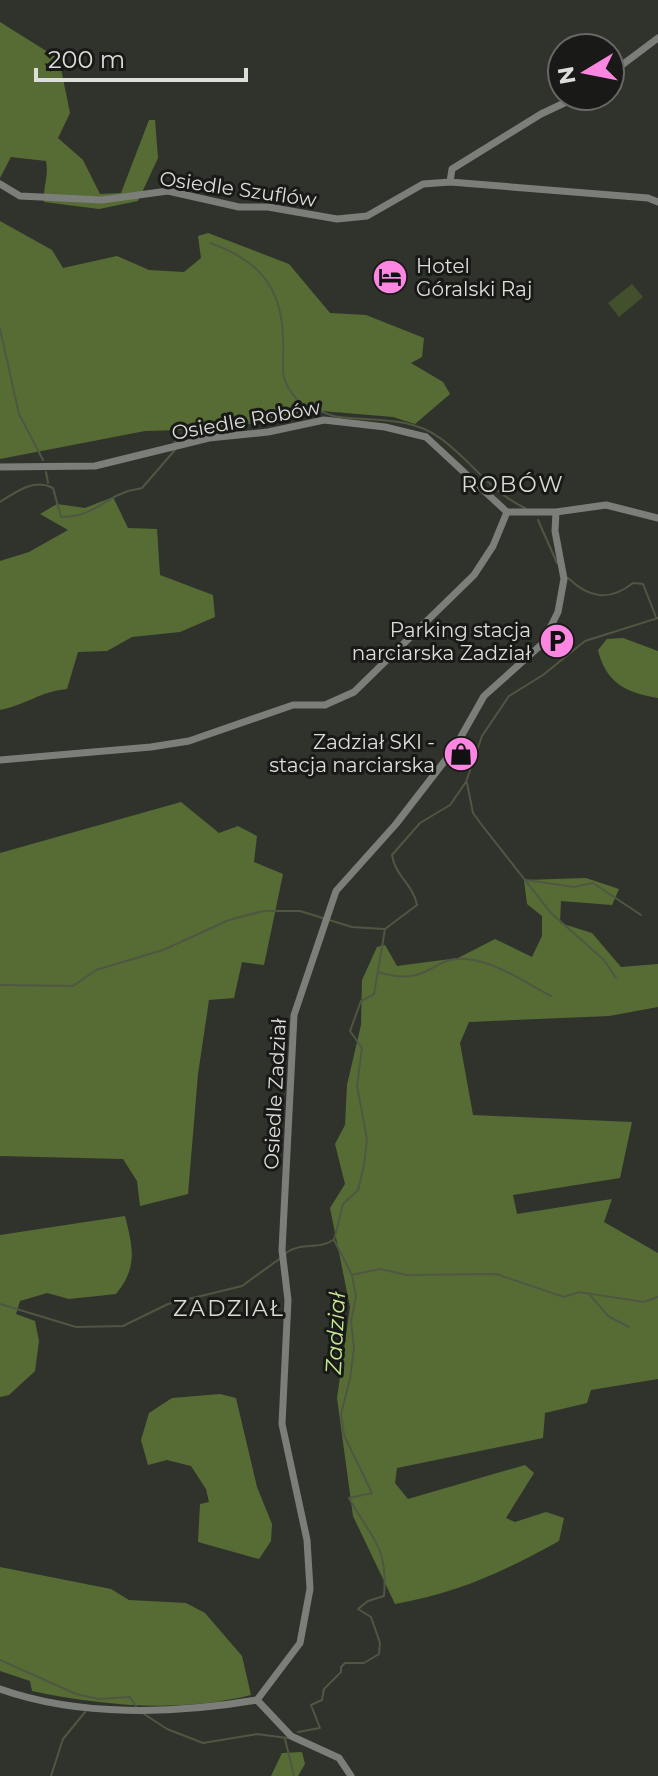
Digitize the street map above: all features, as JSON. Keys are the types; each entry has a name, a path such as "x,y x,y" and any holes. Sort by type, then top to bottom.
{"street":[{"path":"626,62 658,38"},
{"path":"450,182 452,169 546,112"},
{"name":"Osiedle Szuflów","path":"0,184 20,196 102,200 168,191 214,203 337,219 367,216 423,184 450,182 648,198 658,202"},
{"name":"Osiedle Robów","path":"0,467 95,466 209,438 268,432 324,420 385,427 426,437 507,512"},
{"path":"0,760 189,741 293,705 325,705 354,692 474,575 493,546 507,512 556,512 606,505 658,518"},
{"name":"Osiedle Zadział","path":"257,1700 300,1643 310,1589 307,1540 282,1424 288,1300 282,1250 294,1015 336,891 396,824 454,749 484,696 542,644 558,612 564,579 563,563 555,538 556,512"},
{"path":"0,1689 61,1704 124,1708 206,1709 257,1700 291,1736 339,1758 351,1776"}],"green space":[{"path":"0,22 59,59 70,113 58,138 83,160 100,194 121,193 149,120 155,120 158,158 138,201 99,209 44,202 46,161 11,157 0,178"},
{"path":"0,221 52,250 63,268 117,256 149,270 184,272 201,258 198,236 208,233 289,264 330,313 366,315 424,338 422,357 411,363 443,382 450,394 415,424 393,417 322,411 216,429 145,431 0,459"},
{"path":"632,284 643,297 619,317 608,303"},
{"path":"113,497 128,528 157,529 160,575 213,595 215,617 180,632 132,637 107,651 78,652 67,689 0,710 0,561 29,552 68,530 40,514 57,504 85,508"},
{"path":"623,638 658,651 658,698 627,689 606,671 598,650 607,639"},
{"path":"181,802 219,833 238,826 257,836 254,862 283,874 264,965 242,962 234,998 209,1000 198,1074 188,1194 140,1206 137,1181 123,1159 0,1156 0,853"},
{"path":"586,878 619,889 612,905 561,901 560,923 592,933 621,967 658,964 658,1007 609,1016 469,1022 460,1043 473,1115 632,1122 620,1178 513,1195 517,1214 612,1199 604,1222 658,1253 658,1379 591,1390 587,1403 545,1413 543,1438 397,1468 395,1483 408,1499 525,1465 534,1473 506,1518 515,1522 546,1512 564,1518 559,1541 519,1562 460,1587 395,1604 353,1516 337,1398 350,1307 330,1208 345,1184 335,1144 345,1125 347,1085 361,1025 362,980 377,947 385,945 397,966 458,958 495,939 532,957 542,936 542,916 527,904 524,880"},
{"path":"125,1216 131,1266 116,1294 69,1299 47,1293 20,1301 16,1314 35,1321 39,1341 35,1371 9,1395 0,1397 0,1235"},
{"path":"220,1394 236,1398 257,1487 272,1524 271,1541 259,1559 198,1542 200,1504 209,1502 206,1489 191,1466 167,1460 148,1465 141,1440 149,1413 172,1398"},
{"path":"0,1567 111,1589 129,1600 186,1603 205,1613 242,1656 251,1695 169,1706 114,1704 32,1691 30,1681 0,1671"},
{"path":"302,1752 305,1764 298,1776 271,1776 282,1753"}],"waterway":[{"path":"210,243 254,267 272,290 282,320 284,378 298,401"},
{"path":"0,329 19,414 43,460"},
{"path":"174,443 196,425 207,422 259,422 273,419 299,403 333,416 404,423 428,431 451,447 501,493 525,508"},
{"path":"0,502 32,485 46,485 53,488 61,517 74,516 118,495 142,488 175,450"},
{"path":"46,472 48,483"},
{"path":"538,520 557,563"},
{"path":"568,578 584,590 599,595 616,593 633,583 643,584 656,617"},
{"name":"Zadział","path":"298,1732 320,1728 311,1705 322,1700 324,1689 341,1672 345,1663 364,1663 379,1654 380,1643 371,1617 358,1609 368,1601 384,1596 385,1579 377,1544 349,1498 372,1493 344,1435 341,1414 354,1348 351,1321 356,1297 352,1275 334,1240 343,1204 358,1190 367,1139 357,1086 362,1048 350,1031 361,1001 374,994 385,929 417,905 392,855 420,823 450,805 466,782 482,736 509,696 543,675 585,641 658,618"},
{"path":"467,783 473,813 481,824 551,913 604,960 616,978"},
{"path":"526,880 574,887 593,883 641,915"},
{"path":"0,985 73,986 96,970 163,950 229,920 263,911 300,911 352,927 384,929"},
{"path":"378,972 409,976 454,959 466,959 499,968 551,996"},
{"path":"286,1253 333,1240"},
{"path":"0,1304 76,1327 123,1326 168,1304 242,1286 282,1257"},
{"path":"352,1275 380,1269 407,1275 496,1274 564,1297 579,1292 644,1302 658,1297"},
{"path":"590,1295 608,1316 629,1327"},
{"name":"Zadział","path":"0,1660 76,1694 98,1699 130,1697 136,1706"},
{"path":"51,1776 63,1739 85,1712"},
{"name":"Zadział","path":"144,1714 167,1729 203,1743 257,1734 287,1738"},
{"path":"285,1739 294,1776"}],"place":[{"name":"Hotel Góralski Raj","path":"390,277"},
{"name":"Parking stacja narciarska Zadział","path":"557,641"},
{"name":"Zadział SKI - stacja narciarska","path":"461,754"}],"district":[{"name":"ROBÓW","path":"513,484"},
{"name":"ZADZIAŁ","path":"229,1308"}]}
